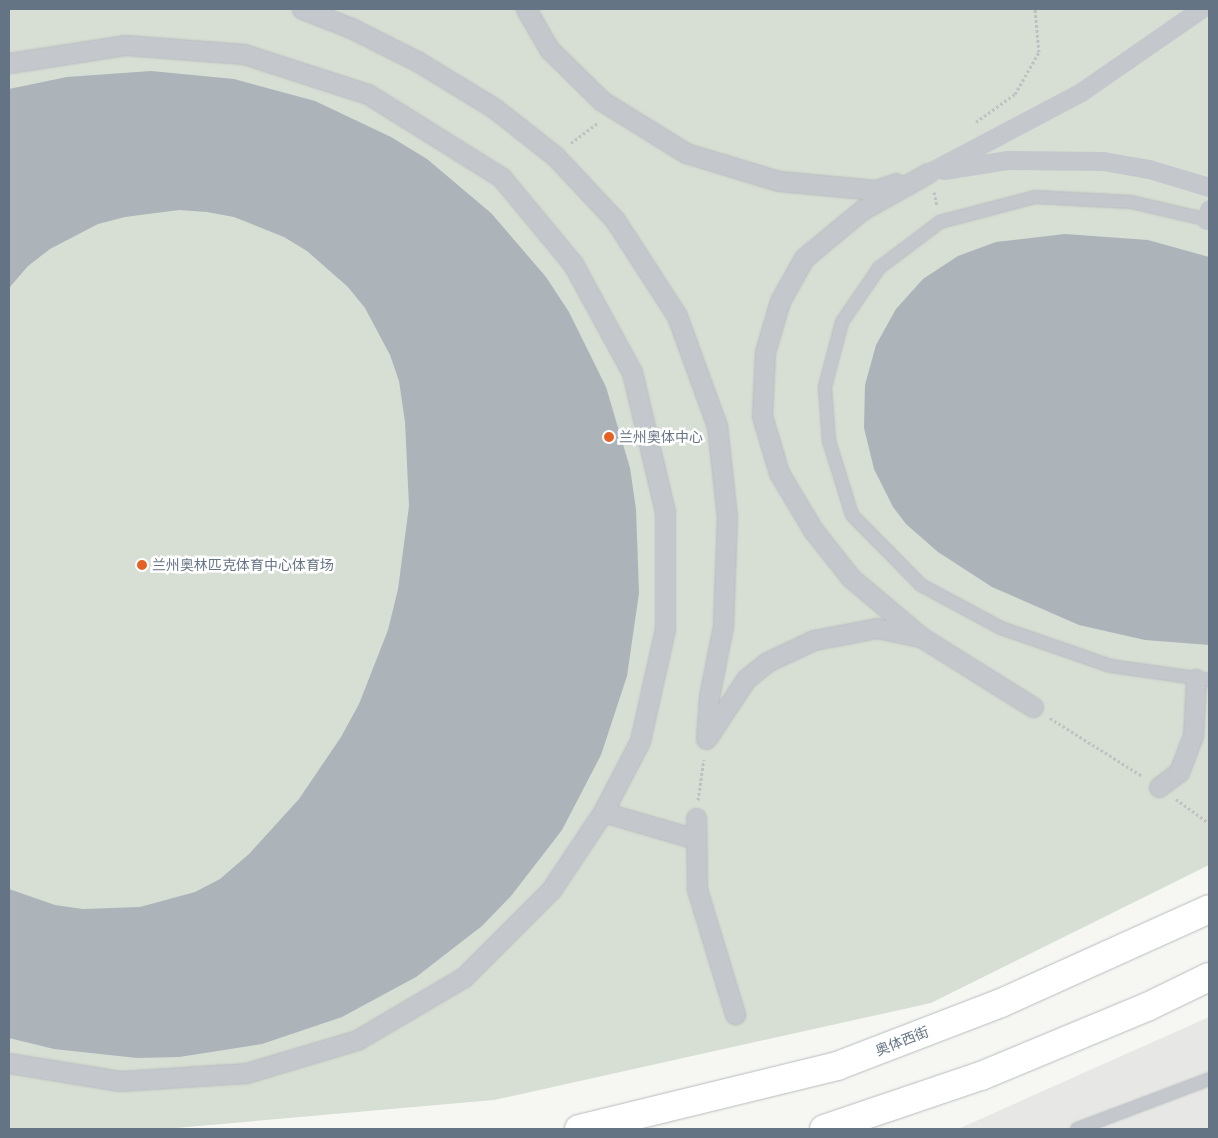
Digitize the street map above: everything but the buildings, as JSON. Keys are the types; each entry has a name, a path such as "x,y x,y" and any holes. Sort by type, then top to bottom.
{"main road":[{"name":"奥体西街","path":"579,1129 837,1066 1001,1003 1209,909"},
{"path":"824,1129 981,1076 1147,1007 1209,977"}],"street":[{"path":"302,9 350,28 417,61 494,108 555,156 615,220 677,316 717,426 727,516 723,626 709,697 706,738"},
{"path":"526,9 549,49 602,101 686,153 779,181 876,190 1008,160 1102,162 1149,169 1209,187"},
{"path":"1033,707 921,637 851,578 813,530 779,473 762,416 765,352 780,301 804,258 862,210 931,179 1081,92 1201,9"},
{"path":"9,63 125,45 244,54 368,94 501,177 573,264 632,372 665,512 665,629 640,741 603,812 551,890 464,977 357,1040 246,1073 120,1082 9,1063"},
{"path":"706,738 746,679 767,662 806,643 877,628 921,637"},
{"path":"1159,787 1180,772 1193,736 1203,679"},
{"path":"603,812 696,839"},
{"path":"696,818 697,889 735,1014"}],"lane":[{"path":"1203,679 1111,666 1001,628 921,586 852,516 829,441 825,387 842,322 879,268 940,222 1035,197 1131,202 1208,216"},
{"path":"1077,1129 1209,1079"}],"path":[{"path":"967,128 1015,94 1039,52 1035,9"},
{"path":"555,156 616,109"},
{"path":"931,179 940,222"},
{"path":"1033,707 1159,787 1209,823"},
{"path":"696,818 706,738"}],"shaded area":[{"name":"兰州奥体中心","path":"9,9 1209,9 1209,865 931,1003 494,1100 164,1129 9,1129"},
{"path":"1209,1017 1209,1129 958,1129"}],"place":[{"name":"兰州奥体中心","path":"609,437"},
{"name":"兰州奥林匹克体育中心体育场","path":"142,565"}]}
